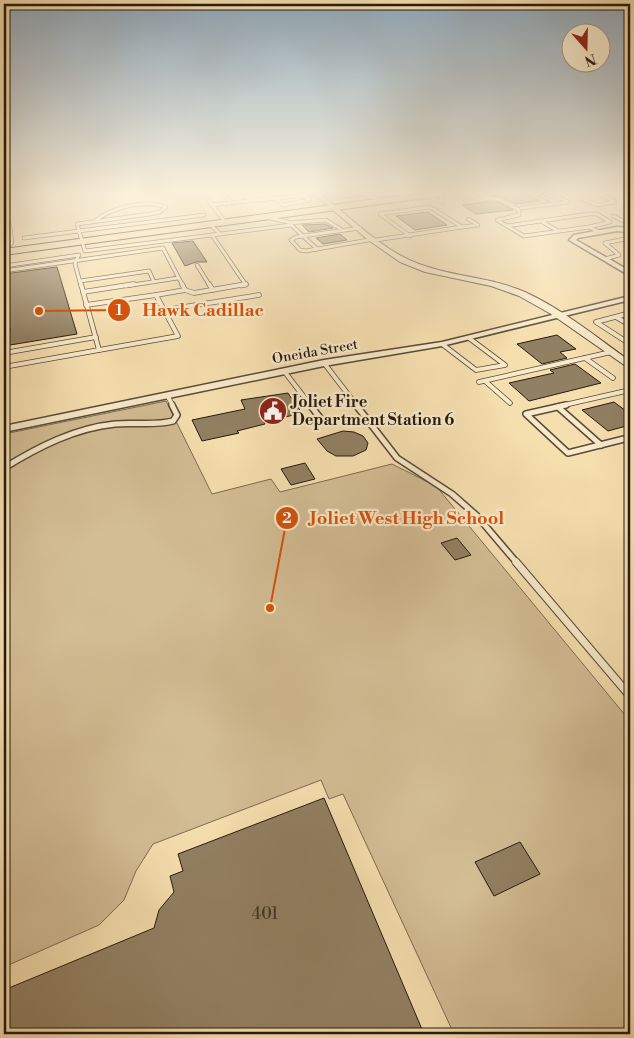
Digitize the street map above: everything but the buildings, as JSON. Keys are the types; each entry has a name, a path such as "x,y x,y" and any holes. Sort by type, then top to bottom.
{"main road":[{"path":"4,252 84,246 107,241"}],"street":[{"path":"377,241 412,265 504,287 528,297 630,365"},
{"path":"575,241 630,274"},
{"name":"Oneida Street","path":"4,429 324,363 442,344 628,300"}],"lane":[{"path":"82,241 84,246"},
{"path":"84,246 137,241"},
{"path":"86,305 185,290 194,293 246,285 216,241"},
{"path":"292,241 300,250 317,250 367,241"},
{"path":"308,241 317,250"},
{"path":"605,259 619,255 606,243 613,241"},
{"path":"4,252 14,242 28,249"},
{"path":"84,246 76,261 99,350"},
{"path":"4,271 163,248 185,290"},
{"path":"4,266 78,256"},
{"path":"197,265 213,290"},
{"path":"80,281 149,271 154,282"},
{"path":"83,292 178,278"},
{"path":"4,367 178,336 156,295"},
{"path":"165,310 259,295"},
{"path":"630,313 596,322 630,344"},
{"path":"616,317 630,325"},
{"path":"4,352 96,337"},
{"path":"442,344 476,370 506,365 470,338"},
{"path":"510,403 482,382 611,352"},
{"path":"586,358 613,378"},
{"path":"324,363 397,458 434,481 476,516 630,696"},
{"path":"284,371 321,419"},
{"path":"624,439 568,453 526,414 630,390"},
{"path":"4,468 58,437 88,429 173,421 176,415 167,395"},
{"path":"558,407 601,445"}],"shaded area":[{"path":"166,401 212,494 271,479 280,492 392,464 436,486 630,721 630,1034 454,1034 343,794 329,799 321,780 153,844 136,871 124,900 99,925 4,967 4,434"}],"place":[{"name":"Hawk Cadillac","path":"39,311"},
{"name":"Joliet Fire Department Station 6","path":"273,411"},
{"name":"Joliet West High School","path":"270,608"}]}
